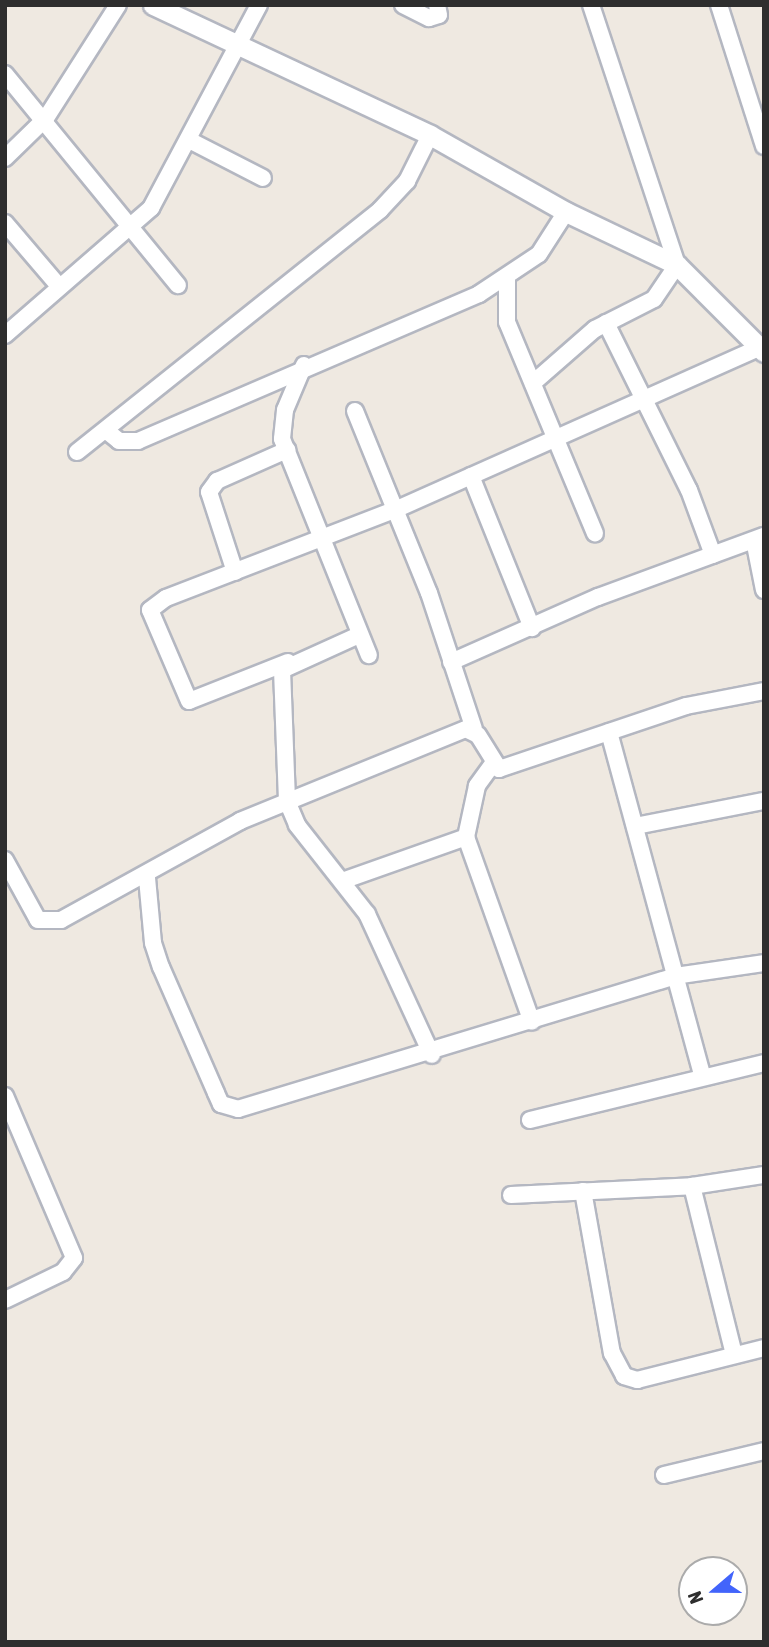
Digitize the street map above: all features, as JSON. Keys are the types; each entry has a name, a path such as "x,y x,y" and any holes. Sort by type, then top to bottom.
{"street":[{"path":"5,158 46,118 118,5"},
{"path":"153,5 235,41 430,135 566,212 677,265 762,350 644,396 397,509 235,572 150,610 182,696 197,700 359,635"},
{"path":"8,326 128,230 151,208 189,140 235,41 259,5"},
{"path":"403,5 429,18 439,15 437,5"},
{"path":"592,5 677,265"},
{"path":"719,5 759,118 764,146"},
{"path":"5,74 46,118 128,230 178,285"},
{"path":"77,452 108,432 380,210 407,181 430,135"},
{"path":"189,140 263,178"},
{"path":"108,432 119,441 138,441 304,365 507,280 539,254 566,212"},
{"path":"5,223 58,285"},
{"path":"533,383 606,323 654,299 677,265"},
{"path":"507,280 507,322 557,436 595,533"},
{"path":"606,323 644,396 713,555"},
{"path":"304,365 281,425 287,450 369,655"},
{"path":"355,411 397,509 474,729 492,765"},
{"path":"235,572 209,492 218,481 287,450"},
{"path":"471,476 533,628"},
{"path":"451,662 759,538 764,590"},
{"path":"288,662 280,679 290,765 287,801 297,825 342,881 393,962 432,1055"},
{"path":"492,765 507,768 686,706 764,691"},
{"path":"5,860 30,910 48,923 147,877 240,821 474,729"},
{"path":"609,732 702,1075"},
{"path":"492,765 477,786 466,837 532,1022"},
{"path":"635,826 764,801"},
{"path":"342,881 466,837"},
{"path":"147,877 152,943 221,1104 253,1108 432,1055 675,976 764,962"},
{"path":"530,1120 702,1075 764,1063"},
{"path":"5,1096 74,1258 63,1272 5,1300"},
{"path":"511,1195 692,1186 764,1175"},
{"path":"692,1186 734,1355"},
{"path":"583,1191 612,1353 624,1376 637,1380 764,1348"},
{"path":"664,1475 764,1451"}]}
